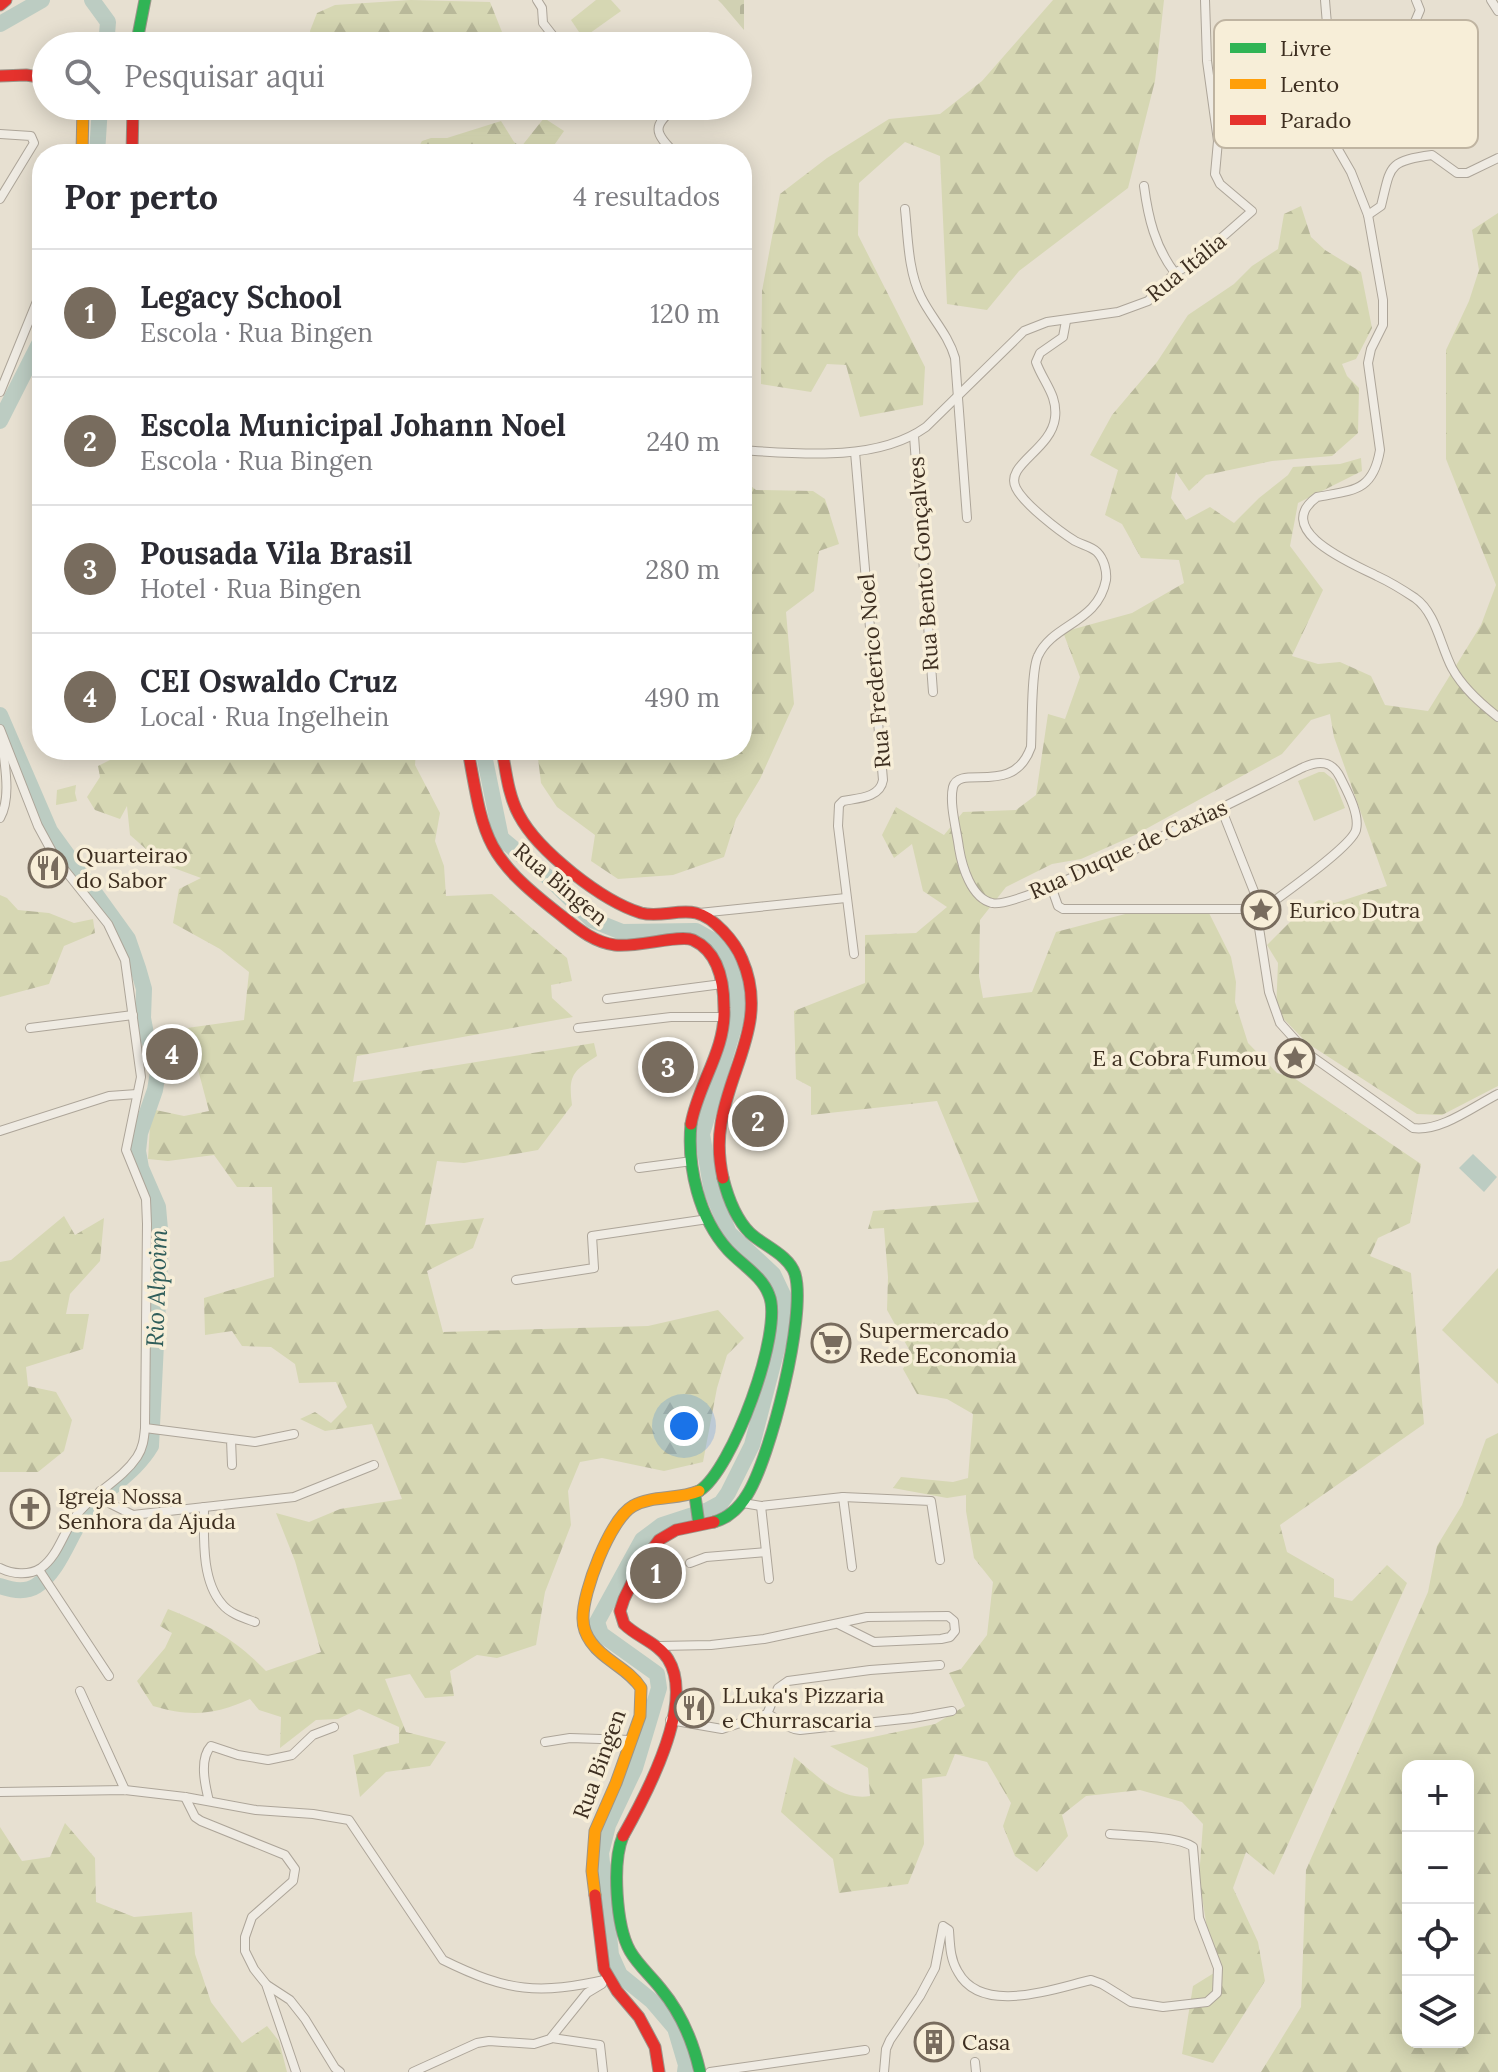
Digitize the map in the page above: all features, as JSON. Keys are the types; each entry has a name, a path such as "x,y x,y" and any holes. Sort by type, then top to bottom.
{"main road":[{"path":"0,5 6,0"},
{"path":"139,32 145,0"},
{"path":"0,76 32,76"},
{"path":"82,144 83,120"},
{"path":"132,144 133,120"},
{"name":"Rua Bingen","path":"470,760 483,826 491,847 504,867 586,935 601,944 629,947 687,938 708,949 718,964 725,1017 720,1041 691,1121 692,1161 708,1219 729,1250 761,1281 775,1308 767,1345 721,1468 695,1496 645,1502 627,1509 614,1530 582,1618 590,1642 597,1651 641,1688 640,1716 601,1815 593,1846 592,1871 604,1969 639,2017 655,2047 659,2072"},
{"name":"Rua Bingen","path":"504,760 517,813 536,840 621,906 667,916 697,913"},
{"path":"697,913 715,924 734,943 748,973 750,991 749,1035 734,1073 720,1133 719,1154 726,1186 741,1222 794,1270 799,1291 797,1318 769,1443 743,1503 713,1523 676,1530 656,1541 621,1608 621,1617 628,1629 658,1646 670,1662 675,1679 670,1720 658,1765 645,1801 621,1841 616,1856 623,1924 628,1948 675,2007 690,2036 700,2072"},
{"path":"667,916 672,941"},
{"path":"695,1496 699,1524"}],"street":[{"path":"537,0 542,8 543,23 550,32"},
{"name":"Rua Itália","path":"1205,0 1207,61 1214,112"},
{"path":"1325,0 1327,20"},
{"path":"1416,0 1420,10 1416,20"},
{"path":"1491,0 1498,11"},
{"path":"661,120 657,128 659,137 666,144"},
{"path":"0,134 26,134 31,136 33,144"},
{"path":"0,199 32,146"},
{"name":"Rua Itália","path":"1066,321 1118,312 1148,301 1175,273 1194,262 1252,211 1220,184 1215,174 1217,148"},
{"path":"1337,148 1351,172 1368,215 1385,315 1368,363 1380,450 1374,475 1363,486 1317,497 1311,501 1304,515 1305,524 1324,549 1419,601 1432,620 1453,670 1467,690 1498,717"},
{"path":"1368,215 1381,206 1387,174 1394,165 1408,158 1432,155 1457,173 1467,173 1498,158"},
{"path":"1144,186 1151,226 1162,254 1175,273"},
{"path":"905,209 911,261 919,293 950,342 955,358 967,518"},
{"path":"0,392 32,314"},
{"path":"752,450 824,454 855,452 914,436 1024,331 1047,322 1066,321"},
{"name":"Rua Duque de Caxias","path":"1066,321 1063,337 1040,353 1036,362 1053,394 1054,427 1044,444 1017,467 1014,481 1018,491 1046,518 1099,554 1106,578 1097,603 1037,657 1031,747 1026,760 1013,773 958,780 953,789 964,871 984,899 999,904 1051,886 1314,763 1329,764 1340,776 1356,820 1352,838 1260,910"},
{"name":"Rua Bento Gonçalves","path":"914,436 933,692"},
{"name":"Rua Frederico Noel","path":"854,954 839,805 843,801 877,793 882,788 883,780 855,452"},
{"path":"0,818 4,812 6,793 1,731"},
{"path":"0,1568 17,1574 39,1570 55,1552 74,1517 125,1472 139,1454 146,1428 147,1206 126,1150 141,1077 129,980 118,942 108,924 56,859 38,826 1,731"},
{"path":"1221,808 1260,910 1262,946 1273,1010 1290,1037 1307,1053 1413,1128 1425,1130 1498,1094"},
{"path":"1051,886 1058,906 1063,909 1260,910"},
{"path":"697,913 846,898"},
{"path":"607,999 722,984"},
{"path":"30,1028 133,1015"},
{"path":"578,1028 671,1017 725,1017"},
{"path":"0,1131 109,1096 137,1094"},
{"path":"639,1168 692,1161"},
{"path":"516,1280 594,1268 592,1236 708,1219"},
{"path":"146,1428 255,1442 294,1434"},
{"path":"231,1439 232,1465"},
{"path":"100,1492 111,1504 133,1515 294,1497 374,1465"},
{"path":"743,1503 761,1506 843,1497 931,1501 940,1560"},
{"path":"843,1497 852,1567"},
{"path":"761,1506 769,1579"},
{"path":"204,1507 205,1551 216,1594 224,1606 255,1622"},
{"path":"690,1563 706,1557 766,1552"},
{"path":"39,1570 109,1676"},
{"path":"658,1646 711,1645 764,1639 867,1617 945,1616 954,1621 955,1631 950,1637 874,1642 838,1624"},
{"path":"767,1714 778,1688 788,1681 940,1665"},
{"path":"80,1691 125,1790"},
{"path":"670,1720 722,1729 767,1714 788,1728 800,1730 952,1711"},
{"path":"209,1801 205,1787 205,1755 211,1746 268,1760 292,1755 313,1735 334,1727"},
{"path":"545,1742 570,1738 631,1740"},
{"path":"0,1792 125,1790 256,1810 349,1820 438,1955 465,1971 500,1984 534,1989 566,1989 609,1979"},
{"path":"185,1797 195,1817 201,1821 285,1855 293,1864 293,1881 252,1917 247,1926 245,1951 266,1984 290,2000 305,2019 340,2072"},
{"path":"884,2072 890,2040 935,1968 943,1926 949,1930 950,1954 959,1975 968,1984 987,1993 1020,1997 1091,1980 1131,2002 1176,2007 1207,2002 1217,1993 1218,1968 1199,1918 1193,1847 1168,1839 1110,1834"},
{"path":"552,2038 587,1993 609,1979"},
{"path":"266,1984 296,2072"},
{"path":"413,2072 477,2043 534,2044 552,2038 600,2045 603,2072"},
{"path":"710,2072 865,2050"}],"green space":[{"path":"411,0 490,2 502,32 310,32 317,13 335,5"},
{"path":"596,0 611,0 621,11 591,32 579,32 571,20"},
{"path":"718,0 744,0 744,30 722,4"},
{"path":"1053,0 1164,0 1155,81 1128,188 1019,271 987,310 947,304 940,156 905,142 859,183 858,235 925,367 923,405 860,417 846,365 827,364 811,392 761,384 762,291 780,194 827,158 889,119 940,114 982,81"},
{"path":"542,120 564,131 555,144 523,144"},
{"path":"501,121 517,144 420,144 431,138 447,138"},
{"path":"1301,206 1311,237 1325,250 1361,272 1372,328 1356,359 1342,364 1347,376 1359,388 1358,433 1332,456 1272,461 1206,475 1189,491 1176,472 1171,498 1186,520 1210,507 1234,523 1293,467 1340,464 1361,458 1362,471 1298,503 1290,546 1323,590 1292,656 1318,664 1340,662 1371,676 1385,705 1428,711 1481,625 1496,585 1446,459 1446,350 1469,301 1479,270 1472,230 1498,213 1498,1086 1442,1115 1417,1114 1307,1043 1276,1011 1278,963 1267,945 1304,908 1319,900 1335,903 1387,886 1334,737 1330,714 1311,720 1282,754 1135,835 1081,859 1052,864 1006,887 980,920 979,976 983,998 1032,992 1056,932 1129,913 1209,913 1231,957 1236,982 1235,1002 1248,1043 1277,1073 1294,1078 1421,1164 1410,1223 1378,1238 1370,1256 1411,1273 1424,1424 1280,1525 1287,1552 1334,1579 1334,1597 1352,1601 1387,1565 1407,1583 1274,1875 1246,1852 1233,1888 1258,1942 1265,1981 1213,2063 1182,2054 1193,1986 1214,1973 1199,1878 1203,1824 1182,1802 1140,1790 1086,1796 1062,1815 1068,1836 1037,1872 1015,1856 1003,1826 1011,1803 987,1762 955,1754 946,1776 922,1779 924,1844 908,1884 839,1893 833,1859 781,1812 794,1757 838,1791 848,1795 870,1796 868,1768 830,1746 935,1724 965,1706 949,1673 961,1669 987,1635 993,1582 974,1558 966,1495 947,1498 893,1488 901,1477 953,1482 968,1478 973,1414 947,1399 917,1394 903,1369 911,1353 887,1310 884,1228 868,1229 873,1211 979,1202 937,1101 811,1115 811,1087 796,1079 794,1011 865,983 865,935 916,933 947,907 923,891 912,844 894,858 882,835 896,807 944,835 963,812 1016,810 1036,795 1048,714 1065,719 1080,677 1063,632 1132,613 1184,583 1179,560 1141,558 1122,524 1105,515 1118,470 1090,455 1112,415 1157,362 1188,315 1278,249 1284,214"},
{"path":"752,487 756,490 813,491 825,499 839,544 819,551 814,591 786,612 794,704 760,779 736,819 724,857 673,875 618,879 591,861 595,835 557,807 541,783 538,760 752,760"},
{"path":"110,760 415,760 415,765 440,813 435,841 444,866 446,896 492,894 567,958 572,981 551,985 552,998 573,1017 357,1056 353,1082 594,1043 597,1056 577,1070 571,1087 572,1105 538,1150 464,1163 437,1161 425,1225 484,1218 473,1248 427,1271 443,1332 648,1326 718,1310 744,1338 727,1355 717,1388 703,1462 664,1471 602,1458 580,1462 568,1491 571,1525 545,1592 536,1645 497,1658 477,1655 450,1671 454,1696 425,1698 410,1674 385,1679 406,1732 446,1742 430,1766 386,1772 360,1797 353,1755 399,1743 399,1727 359,1709 338,1719 316,1720 280,1748 281,1717 259,1710 250,1699 214,1711 179,1712 153,1706 137,1681 165,1648 172,1633 160,1626 168,1609 221,1634 266,1671 321,1652 295,1561 276,1513 309,1522 340,1509 402,1499 372,1424 325,1431 300,1419 315,1412 331,1423 347,1407 336,1382 299,1383 295,1364 271,1347 242,1346 232,1331 205,1335 204,1298 274,1277 272,1187 237,1187 214,1155 168,1161 148,1159 151,1109 184,1116 209,1111 187,1028 244,1020 249,972 220,949 173,923 179,889 201,878 163,864 130,835 127,806 120,819 95,810 87,797 100,777 98,766"},
{"path":"1319,772 1334,780 1345,808 1314,821 1298,781"},
{"path":"76,785 77,801 56,805 57,790"},
{"path":"0,895 18,910 49,913 74,923 93,919 95,933 64,946 49,984 0,997"},
{"path":"64,1216 75,1235 104,1218 100,1261 70,1294 66,1314 89,1314 83,1349 26,1367 28,1386 56,1392 72,1420 64,1451 38,1472 0,1472 0,1262 11,1260"},
{"path":"1498,1268 1498,1384 1442,1330"},
{"path":"1498,1433 1498,2072 1261,2072 1301,2007 1306,1870 1428,1592 1437,1546 1462,1505 1486,1439"},
{"path":"65,1823 95,1858 96,1902 134,1917 192,1912 195,1954 211,2002 242,2043 267,2026 279,2041 287,2072 0,2072 0,1827 22,1861 50,1857"}],"shaded area":[{"path":"1473,1154 1497,1177 1484,1192 1459,1168"}],"waterway":[{"path":"0,24 42,0"},
{"path":"92,0 108,22 107,32"},
{"path":"98,144 99,120"},
{"name":"Rio Alpoim","path":"0,421 32,358"},
{"name":"Rio Alpoim","path":"0,715 50,831 128,939 138,968 144,989 146,1034 154,1051 158,1072 140,1133 138,1151 141,1168 158,1207 161,1241 151,1446 145,1456 89,1509 45,1579 27,1590 0,1586"},
{"path":"485,760 501,838 549,878 592,920 622,932 696,931 719,944 734,976 739,1010 702,1134 712,1192 729,1233 773,1274 783,1295 785,1318 752,1445 728,1493 721,1503 662,1525 642,1540 597,1622 601,1634 657,1674 659,1688 635,1768 608,1825 601,1853 611,1955 620,1975 652,2001 675,2028 686,2065 685,2072"}],"traffic: fast":[{"path":"139,32 145,0"},
{"path":"691,1124 693,1174 702,1207 728,1250 766,1288 772,1313 762,1367 740,1429 726,1457 699,1491"},
{"path":"714,1522 728,1515 744,1500 766,1451 791,1352 797,1294 792,1267 740,1221 723,1178"},
{"path":"695,1496 699,1524"},
{"path":"623,1836 617,1877 625,1940 633,1956 668,1998 680,2018 690,2038 700,2072"}],"traffic: slow":[{"path":"82,144 83,120"},
{"path":"595,1895 592,1871 595,1831 640,1716 641,1688 630,1675 596,1649 588,1637 583,1619 587,1592 607,1541 624,1514 640,1503 699,1491"}],"traffic: jam":[{"path":"0,5 6,0"},
{"path":"0,76 32,76"},
{"path":"132,144 133,120"},
{"path":"470,760 478,805 491,843 515,876 534,893 599,941 624,945 687,939 702,945 714,960 723,989 721,1038 691,1124"},
{"path":"504,760 519,815 541,844 572,873 608,898 641,913 689,912 703,915 723,931 739,952 749,982 750,1023 721,1124 719,1151 723,1178"},
{"path":"623,1836 664,1749 676,1700 675,1678 668,1659 624,1624 620,1611 639,1568 659,1540 676,1530 714,1522"},
{"path":"595,1895 604,1969 617,1991 639,2017 655,2047 659,2072"}],"place":[{"name":"Quarteirao do Sabor","path":"48,868"},
{"name":"Eurico Dutra","path":"1261,910"},
{"name":"CEI Oswaldo Cruz","path":"172,1054"},
{"name":"E a Cobra Fumou","path":"1295,1058"},
{"name":"Pousada Vila Brasil","path":"668,1067"},
{"name":"Escola Municipal Johann Noel","path":"758,1121"},
{"name":"Supermercado Rede Economia","path":"831,1343"},
{"name":"Igreja Nossa Senhora da Ajuda","path":"30,1509"},
{"name":"Legacy School","path":"656,1573"},
{"name":"LLuka's Pizzaria e Churrascaria","path":"694,1708"},
{"name":"Casa","path":"934,2042"}]}
